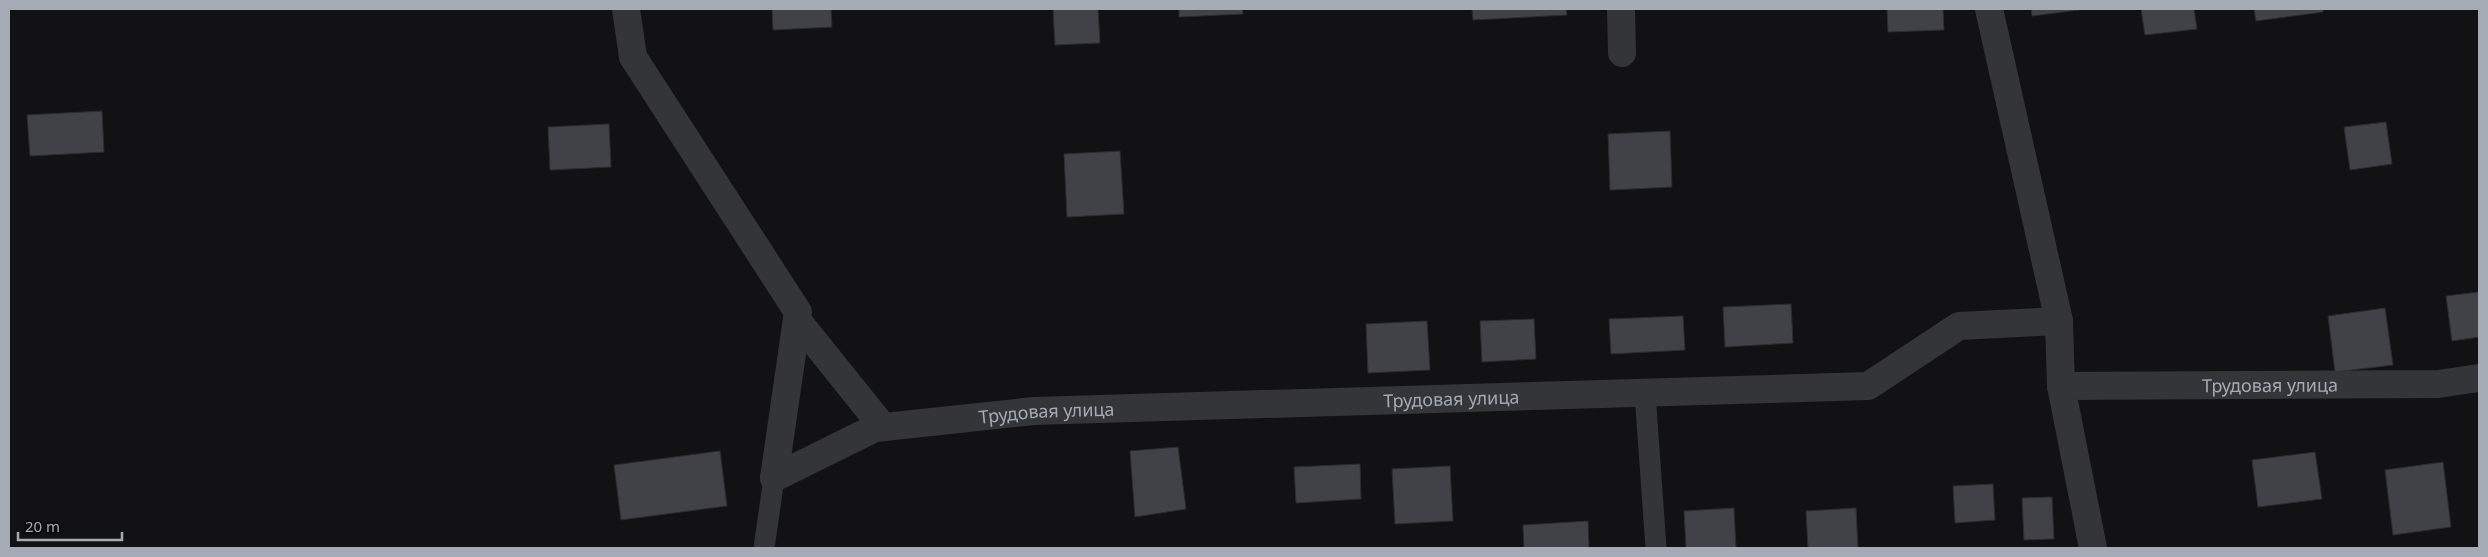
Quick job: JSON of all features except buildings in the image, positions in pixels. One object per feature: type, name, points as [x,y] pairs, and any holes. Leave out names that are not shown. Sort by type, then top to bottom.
[{"type":"street","points":[[626,9],[633,57],[798,312],[774,478]]},
{"type":"street","points":[[1621,9],[1622,53]]},
{"type":"street","points":[[1990,9],[2059,321],[2061,386],[2093,548]]},
{"type":"street","points":[[797,320],[883,427]]},
{"type":"street","name":"Трудовая улица","points":[[774,478],[875,428],[1034,411],[1868,386],[1959,326],[2059,321]]},
{"type":"street","name":"Трудовая улица","points":[[2061,386],[2438,384],[2479,378]]},
{"type":"lane","points":[[1645,393],[1656,548]]},
{"type":"lane","points":[[764,548],[774,478]]}]
